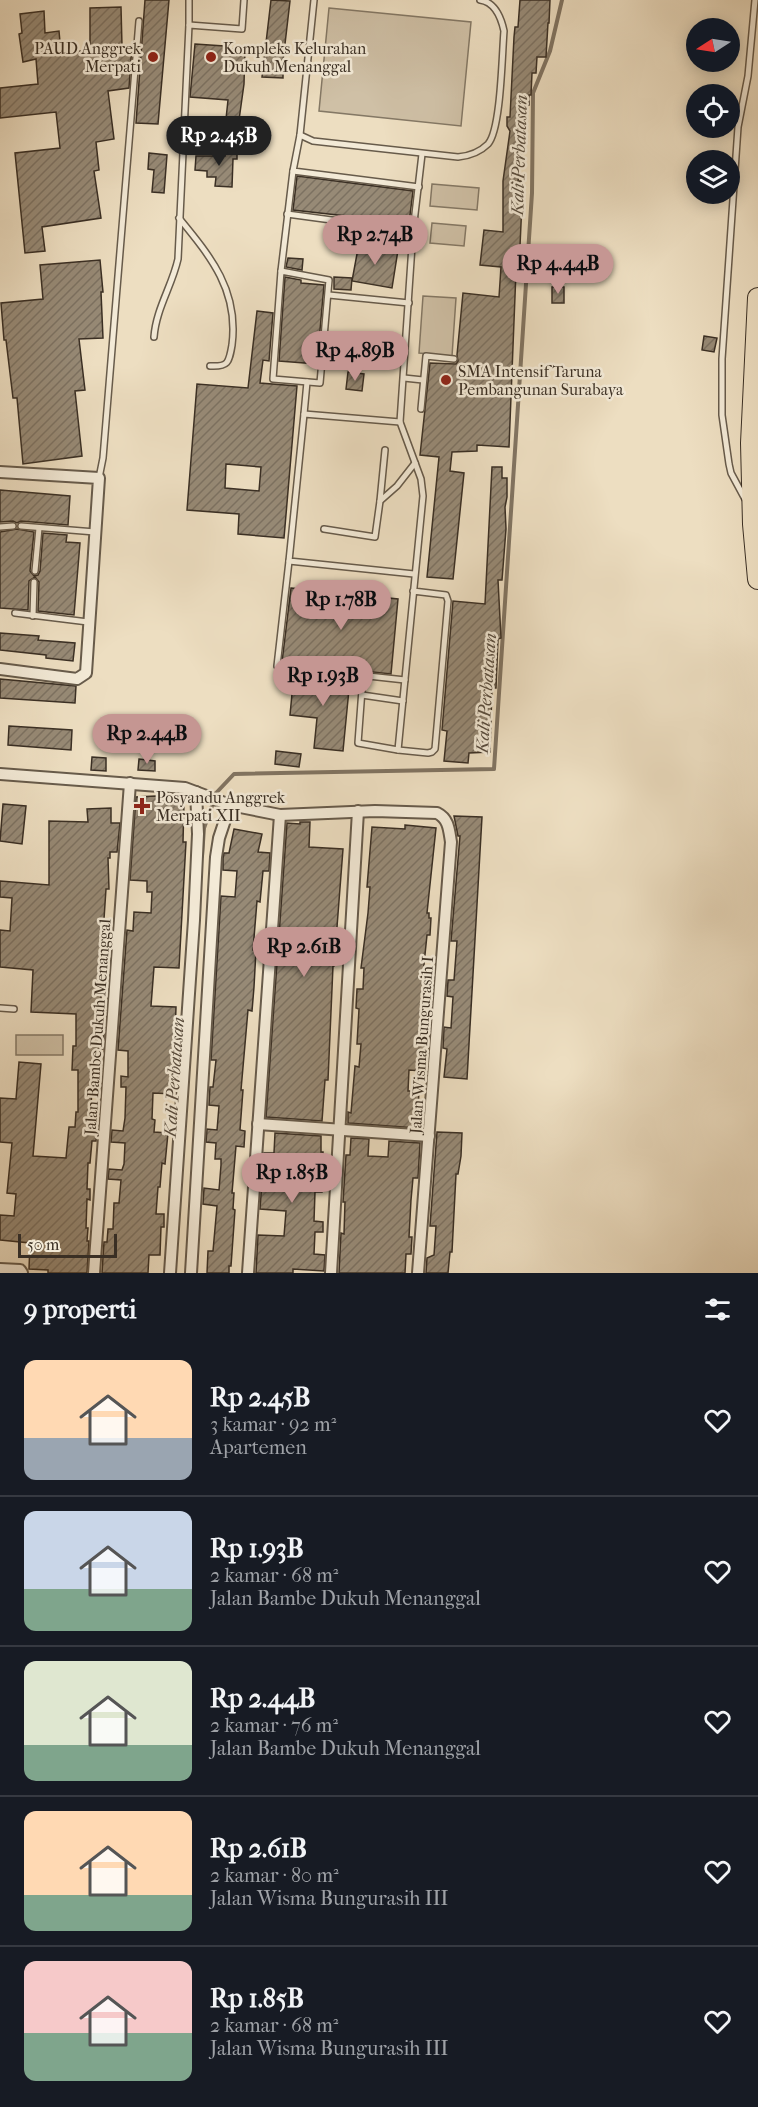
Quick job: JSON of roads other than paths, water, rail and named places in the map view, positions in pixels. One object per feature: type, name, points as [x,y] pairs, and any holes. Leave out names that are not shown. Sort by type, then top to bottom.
[{"type":"highway","points":[[758,298],[752,398],[753,513],[758,579]]},
{"type":"street","points":[[0,472],[99,478],[86,673],[76,679],[0,669]]},
{"type":"street","points":[[0,774],[171,786],[197,792],[226,803],[280,814],[358,811],[330,1273]]},
{"type":"street","name":"Jalan Bambe Dukuh Menanggal","points":[[94,1273],[130,783]]},
{"type":"street","points":[[170,1273],[194,920],[198,834],[197,792]]},
{"type":"street","points":[[191,1273],[216,858],[226,803]]},
{"type":"street","name":"Jalan Wisma Bungurasih I","points":[[358,811],[437,813],[445,819],[449,826],[451,842],[418,1273]]},
{"type":"street","points":[[248,1273],[280,814]]},
{"type":"street","points":[[258,1124],[429,1136]]},
{"type":"street","points":[[0,1269],[21,1272]]},
{"type":"lane","points":[[154,337],[156,319],[174,276],[178,259],[189,0]]},
{"type":"lane","points":[[189,25],[242,29],[243,0]]},
{"type":"lane","points":[[281,272],[328,279],[330,282],[321,381],[318,383],[273,379],[281,272],[287,214],[300,135],[314,0]]},
{"type":"lane","points":[[300,135],[313,141],[458,157],[470,156],[488,143],[493,135],[504,31],[496,10],[487,1],[480,0]]},
{"type":"lane","points":[[753,513],[731,473],[722,415],[722,390],[736,149],[748,76],[754,0]]},
{"type":"lane","points":[[99,478],[103,458],[139,21]]},
{"type":"lane","points":[[398,750],[423,496],[421,479],[400,422],[413,231],[422,154]]},
{"type":"lane","points":[[293,171],[419,187]]},
{"type":"lane","points":[[287,214],[413,231]]},
{"type":"lane","points":[[178,218],[217,267],[229,297],[233,323],[230,358],[222,367],[210,366]]},
{"type":"lane","points":[[329,294],[409,303]]},
{"type":"lane","points":[[421,409],[426,356],[454,358]]},
{"type":"lane","points":[[404,378],[423,380]]},
{"type":"lane","points":[[307,382],[277,666],[405,680]]},
{"type":"lane","points":[[304,414],[400,422]]},
{"type":"lane","points":[[324,529],[375,537],[385,450]]},
{"type":"lane","points":[[380,501],[397,486],[415,463]]},
{"type":"lane","points":[[0,526],[13,526]]},
{"type":"lane","points":[[21,526],[95,532]]},
{"type":"lane","points":[[35,571],[39,528]]},
{"type":"lane","points":[[289,561],[414,574]]},
{"type":"lane","points":[[33,616],[34,582]]},
{"type":"lane","points":[[363,676],[357,743],[398,750],[432,752],[435,749],[448,601],[446,596],[441,594],[412,591]]},
{"type":"lane","points":[[15,613],[88,622]]},
{"type":"lane","points":[[362,695],[403,701]]},
{"type":"lane","points":[[0,1008],[14,1009]]},
{"type":"waterway","name":"Kali Perbatasan","points":[[202,856],[204,828],[217,792],[234,774],[494,769],[532,193],[533,93],[550,51],[562,0]]},
{"type":"place","name":"PAUD Anggrek Merpati","points":[[153,57]]},
{"type":"place","name":"Kompleks Kelurahan Dukuh Menanggal","points":[[211,57]]},
{"type":"place","name":"SMA Intensif Taruna Pembangunan Surabaya","points":[[446,380]]},
{"type":"place","name":"Posyandu Anggrek Merpati XII","points":[[142,806]]}]
